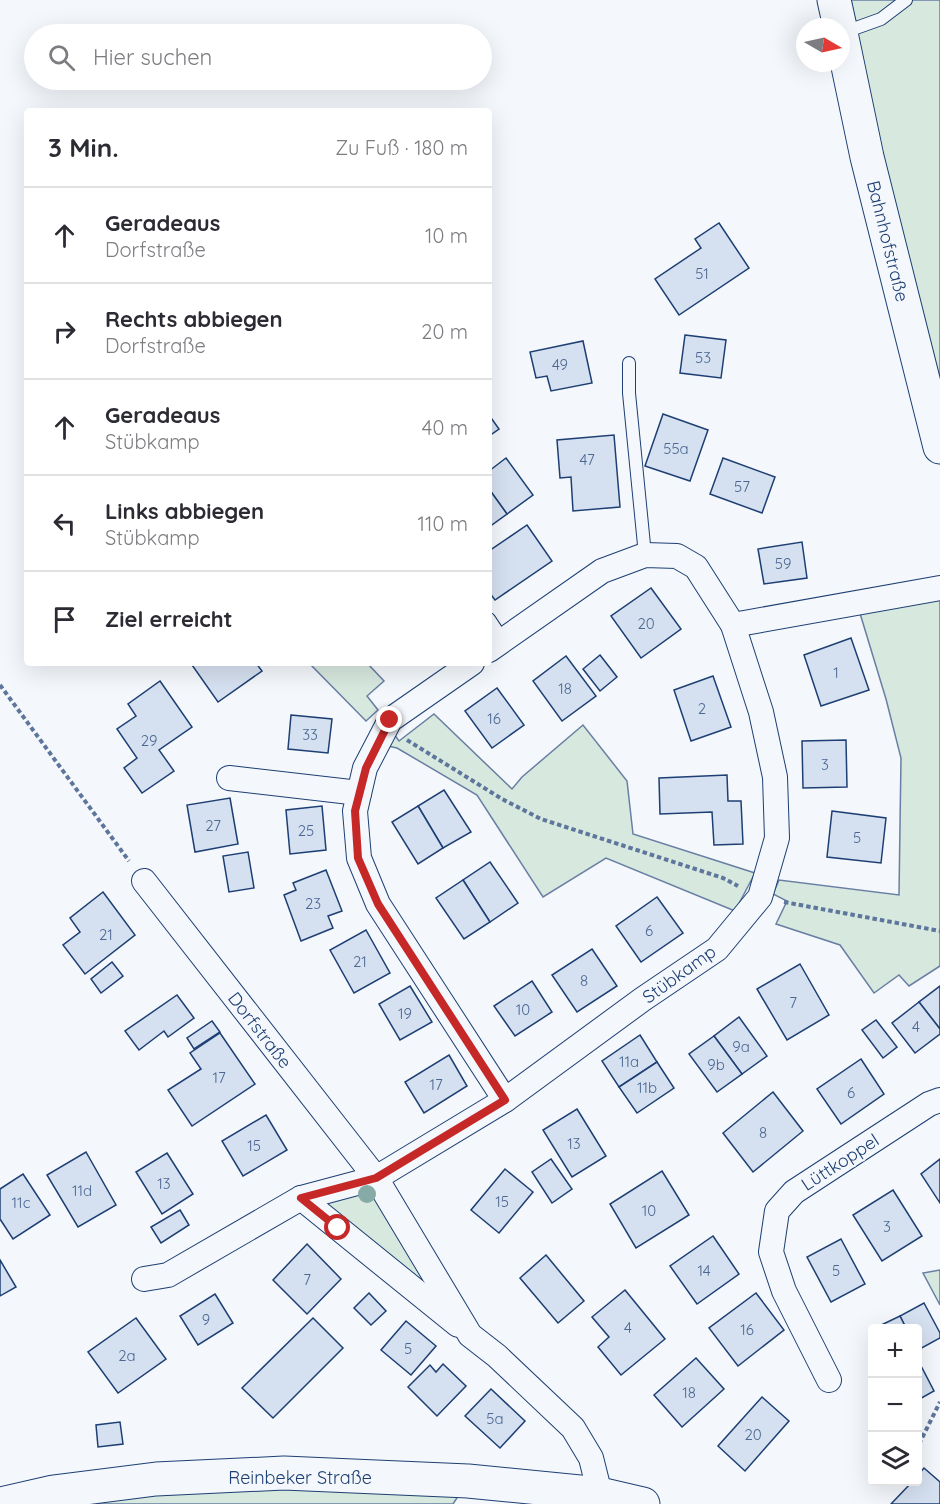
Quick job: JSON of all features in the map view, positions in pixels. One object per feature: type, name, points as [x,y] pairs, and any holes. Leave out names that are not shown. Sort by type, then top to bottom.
[{"type":"main road","points":[[834,0],[838,18]]},
{"type":"main road","name":"Bahnhofstraße","points":[[849,72],[867,157],[940,447]]},
{"type":"main road","name":"Reinbeker Straße","points":[[1,1504],[53,1492],[156,1479],[284,1473],[468,1481],[600,1494],[643,1504]]},
{"type":"street","name":"Stübkamp","points":[[376,1178],[505,1100],[717,949],[760,897],[777,838],[775,777],[761,712],[733,624],[696,567],[677,556],[645,555],[602,571],[496,645]]},
{"type":"street","points":[[733,624],[940,588]]},
{"type":"street","points":[[468,666],[390,720],[366,768],[359,793],[355,811],[358,858],[378,904],[505,1100]]},
{"type":"street","points":[[229,778],[359,793]]},
{"type":"street","name":"Dorfstraße","points":[[144,881],[376,1178],[470,1335]]},
{"type":"street","name":"Lüttkoppel","points":[[829,1380],[784,1291],[771,1252],[777,1211],[794,1191],[929,1104],[940,1100]]},
{"type":"street","points":[[144,1279],[168,1275],[301,1198],[376,1178]]},
{"type":"street","name":"Dorfstraße","points":[[301,1198],[497,1356],[573,1428],[591,1458],[600,1494]]},
{"type":"lane","points":[[850,30],[881,19],[906,0]]},
{"type":"lane","points":[[629,363],[629,393],[645,555]]},
{"type":"lane","points":[[492,630],[496,645]]},
{"type":"path","points":[[0,686],[144,881]]},
{"type":"path","points":[[390,720],[410,743],[502,800],[541,819],[723,878],[760,897],[940,931]]},
{"type":"path","points":[[922,1438],[940,1402]]},
{"type":"shaded area","points":[[851,0],[940,0],[940,383],[880,145]]},
{"type":"shaded area","points":[[940,597],[940,966],[909,986],[899,975],[874,993],[840,945],[776,924],[787,901],[773,894],[779,880],[899,895],[901,758],[859,610]]},
{"type":"shaded area","points":[[312,666],[370,666],[384,681],[367,696],[378,710],[366,721]]},
{"type":"shaded area","points":[[434,714],[512,789],[522,777],[583,725],[627,781],[633,834],[755,873],[735,911],[606,858],[543,897],[477,795],[397,748],[383,745],[391,730],[399,741]]},
{"type":"shaded area","points":[[373,1182],[457,1320],[313,1199]]},
{"type":"shaded area","points":[[940,1270],[940,1305],[923,1273]]},
{"type":"shaded area","points":[[468,1481],[453,1504],[1,1504],[53,1492]]},
{"type":"building","points":[[719,223],[749,268],[679,315],[655,279],[701,248],[695,239]]},
{"type":"building","points":[[685,335],[726,340],[721,378],[680,373]]},
{"type":"building","points":[[583,341],[592,383],[551,391],[547,376],[536,378],[530,352]]},
{"type":"building","points":[[663,414],[708,430],[690,481],[645,466]]},
{"type":"building","points":[[492,419],[499,429],[492,434]]},
{"type":"building","points":[[614,435],[620,507],[573,511],[571,477],[560,478],[557,440]]},
{"type":"building","points":[[506,458],[533,495],[507,514],[492,493],[492,469]]},
{"type":"building","points":[[723,458],[775,477],[762,513],[710,494]]},
{"type":"building","points":[[492,493],[507,514],[492,525]]},
{"type":"building","points":[[527,525],[552,561],[495,600],[492,596],[492,549]]},
{"type":"building","points":[[802,542],[807,578],[764,584],[758,549]]},
{"type":"building","points":[[651,588],[681,629],[641,658],[611,616]]},
{"type":"building","points":[[851,638],[869,690],[821,706],[804,655]]},
{"type":"building","points":[[600,655],[617,677],[600,691],[583,669]]},
{"type":"building","points":[[566,656],[596,696],[562,721],[533,681]]},
{"type":"building","points":[[193,666],[258,666],[262,671],[218,702]]},
{"type":"building","points":[[713,676],[731,727],[691,741],[674,690]]},
{"type":"building","points":[[160,681],[192,727],[159,750],[174,771],[142,793],[124,768],[137,758],[117,729],[136,716],[128,704]]},
{"type":"building","points":[[497,688],[524,725],[492,748],[465,711]]},
{"type":"building","points":[[291,715],[332,719],[328,753],[288,749]]},
{"type":"building","points":[[846,740],[847,787],[803,788],[802,741]]},
{"type":"building","points":[[727,775],[728,801],[741,801],[743,844],[714,845],[712,812],[660,814],[659,778]]},
{"type":"building","points":[[444,790],[471,832],[443,848],[418,806]]},
{"type":"building","points":[[230,798],[238,844],[195,852],[187,805]]},
{"type":"building","points":[[322,806],[326,850],[290,854],[286,810]]},
{"type":"building","points":[[418,806],[443,848],[418,864],[392,822]]},
{"type":"building","points":[[832,811],[886,818],[881,863],[827,857]]},
{"type":"building","points":[[248,852],[254,888],[229,892],[223,856]]},
{"type":"building","points":[[490,862],[518,903],[490,922],[463,880]]},
{"type":"building","points":[[326,870],[342,911],[328,916],[333,928],[301,941],[284,895],[296,890],[293,883]]},
{"type":"building","points":[[463,880],[490,922],[464,939],[436,898]]},
{"type":"building","points":[[103,892],[135,935],[85,974],[63,945],[80,932],[70,918]]},
{"type":"building","points":[[657,897],[683,933],[641,962],[616,926]]},
{"type":"building","points":[[366,930],[390,973],[354,993],[330,950]]},
{"type":"building","points":[[592,949],[617,986],[577,1012],[552,975]]},
{"type":"building","points":[[112,962],[123,976],[101,993],[91,979]]},
{"type":"building","points":[[800,964],[829,1015],[787,1040],[757,989]]},
{"type":"building","points":[[532,981],[552,1012],[515,1036],[494,1006]]},
{"type":"building","points":[[410,986],[432,1022],[400,1040],[379,1004]]},
{"type":"building","points":[[940,986],[940,1029],[919,1002]]},
{"type":"building","points":[[177,995],[194,1018],[168,1037],[164,1031],[139,1050],[125,1031]]},
{"type":"building","points":[[919,1002],[940,1029],[940,1034],[915,1053],[892,1023]]},
{"type":"building","points":[[739,1017],[767,1056],[742,1074],[714,1036]]},
{"type":"building","points":[[876,1020],[897,1047],[883,1058],[862,1030]]},
{"type":"building","points":[[212,1021],[220,1032],[194,1049],[187,1038]]},
{"type":"building","points":[[220,1033],[255,1084],[192,1126],[168,1090],[201,1069],[190,1053]]},
{"type":"building","points":[[640,1035],[657,1062],[619,1087],[602,1061]]},
{"type":"building","points":[[714,1036],[742,1074],[717,1092],[689,1054]]},
{"type":"building","points":[[449,1055],[467,1086],[424,1113],[405,1082]]},
{"type":"building","points":[[861,1059],[884,1094],[841,1124],[817,1089]]},
{"type":"building","points":[[657,1062],[674,1088],[637,1113],[619,1087]]},
{"type":"building","points":[[773,1092],[803,1131],[753,1172],[723,1133]]},
{"type":"building","points":[[577,1109],[606,1156],[572,1177],[543,1130]]},
{"type":"building","points":[[266,1115],[287,1150],[243,1176],[222,1141]]},
{"type":"building","points":[[86,1152],[116,1205],[78,1227],[47,1175]]},
{"type":"building","points":[[167,1153],[193,1194],[162,1214],[136,1172]]},
{"type":"building","points":[[551,1159],[572,1189],[552,1203],[532,1172]]},
{"type":"building","points":[[940,1159],[940,1203],[921,1174]]},
{"type":"building","points":[[505,1169],[533,1192],[499,1233],[471,1210]]},
{"type":"building","points":[[662,1171],[689,1215],[636,1248],[610,1204]]},
{"type":"building","points":[[23,1174],[50,1215],[13,1239],[0,1219],[0,1189]]},
{"type":"building","points":[[893,1190],[922,1236],[882,1261],[853,1215]]},
{"type":"building","points":[[180,1210],[189,1225],[161,1243],[151,1227]]},
{"type":"building","points":[[713,1236],[739,1274],[697,1304],[670,1266]]},
{"type":"building","points":[[841,1239],[865,1284],[831,1302],[807,1257]]},
{"type":"building","points":[[307,1244],[341,1279],[307,1314],[273,1280]]},
{"type":"building","points":[[546,1255],[584,1301],[558,1323],[520,1278]]},
{"type":"building","points":[[0,1260],[16,1287],[0,1296]]},
{"type":"building","points":[[625,1290],[665,1339],[621,1375],[598,1347],[609,1337],[592,1317]]},
{"type":"building","points":[[369,1293],[386,1311],[371,1325],[354,1308]]},
{"type":"building","points":[[756,1293],[784,1330],[738,1366],[709,1328]]},
{"type":"building","points":[[215,1294],[233,1323],[198,1345],[180,1316]]},
{"type":"building","points":[[924,1303],[940,1333],[940,1338],[922,1348],[922,1324],[904,1324],[900,1316]]},
{"type":"building","points":[[900,1316],[904,1324],[883,1324]]},
{"type":"building","points":[[136,1318],[166,1359],[118,1393],[88,1352]]},
{"type":"building","points":[[313,1318],[343,1348],[273,1418],[242,1388]]},
{"type":"building","points":[[406,1321],[436,1346],[411,1375],[381,1350]]},
{"type":"building","points":[[696,1358],[724,1389],[682,1427],[654,1395]]},
{"type":"building","points":[[443,1364],[466,1386],[437,1416],[408,1387],[430,1365],[436,1372]]},
{"type":"building","points":[[922,1368],[934,1391],[922,1398]]},
{"type":"building","points":[[491,1389],[525,1421],[500,1448],[465,1416]]},
{"type":"building","points":[[762,1397],[789,1421],[745,1471],[718,1446]]},
{"type":"building","points":[[120,1422],[123,1444],[98,1447],[96,1425]]},
{"type":"building","points":[[924,1468],[940,1482],[940,1504],[891,1504],[908,1486],[922,1486]]},
{"type":"route","points":[[338,1228],[301,1198],[376,1178],[505,1100],[378,904],[358,858],[355,811],[366,768],[390,720]]}]
